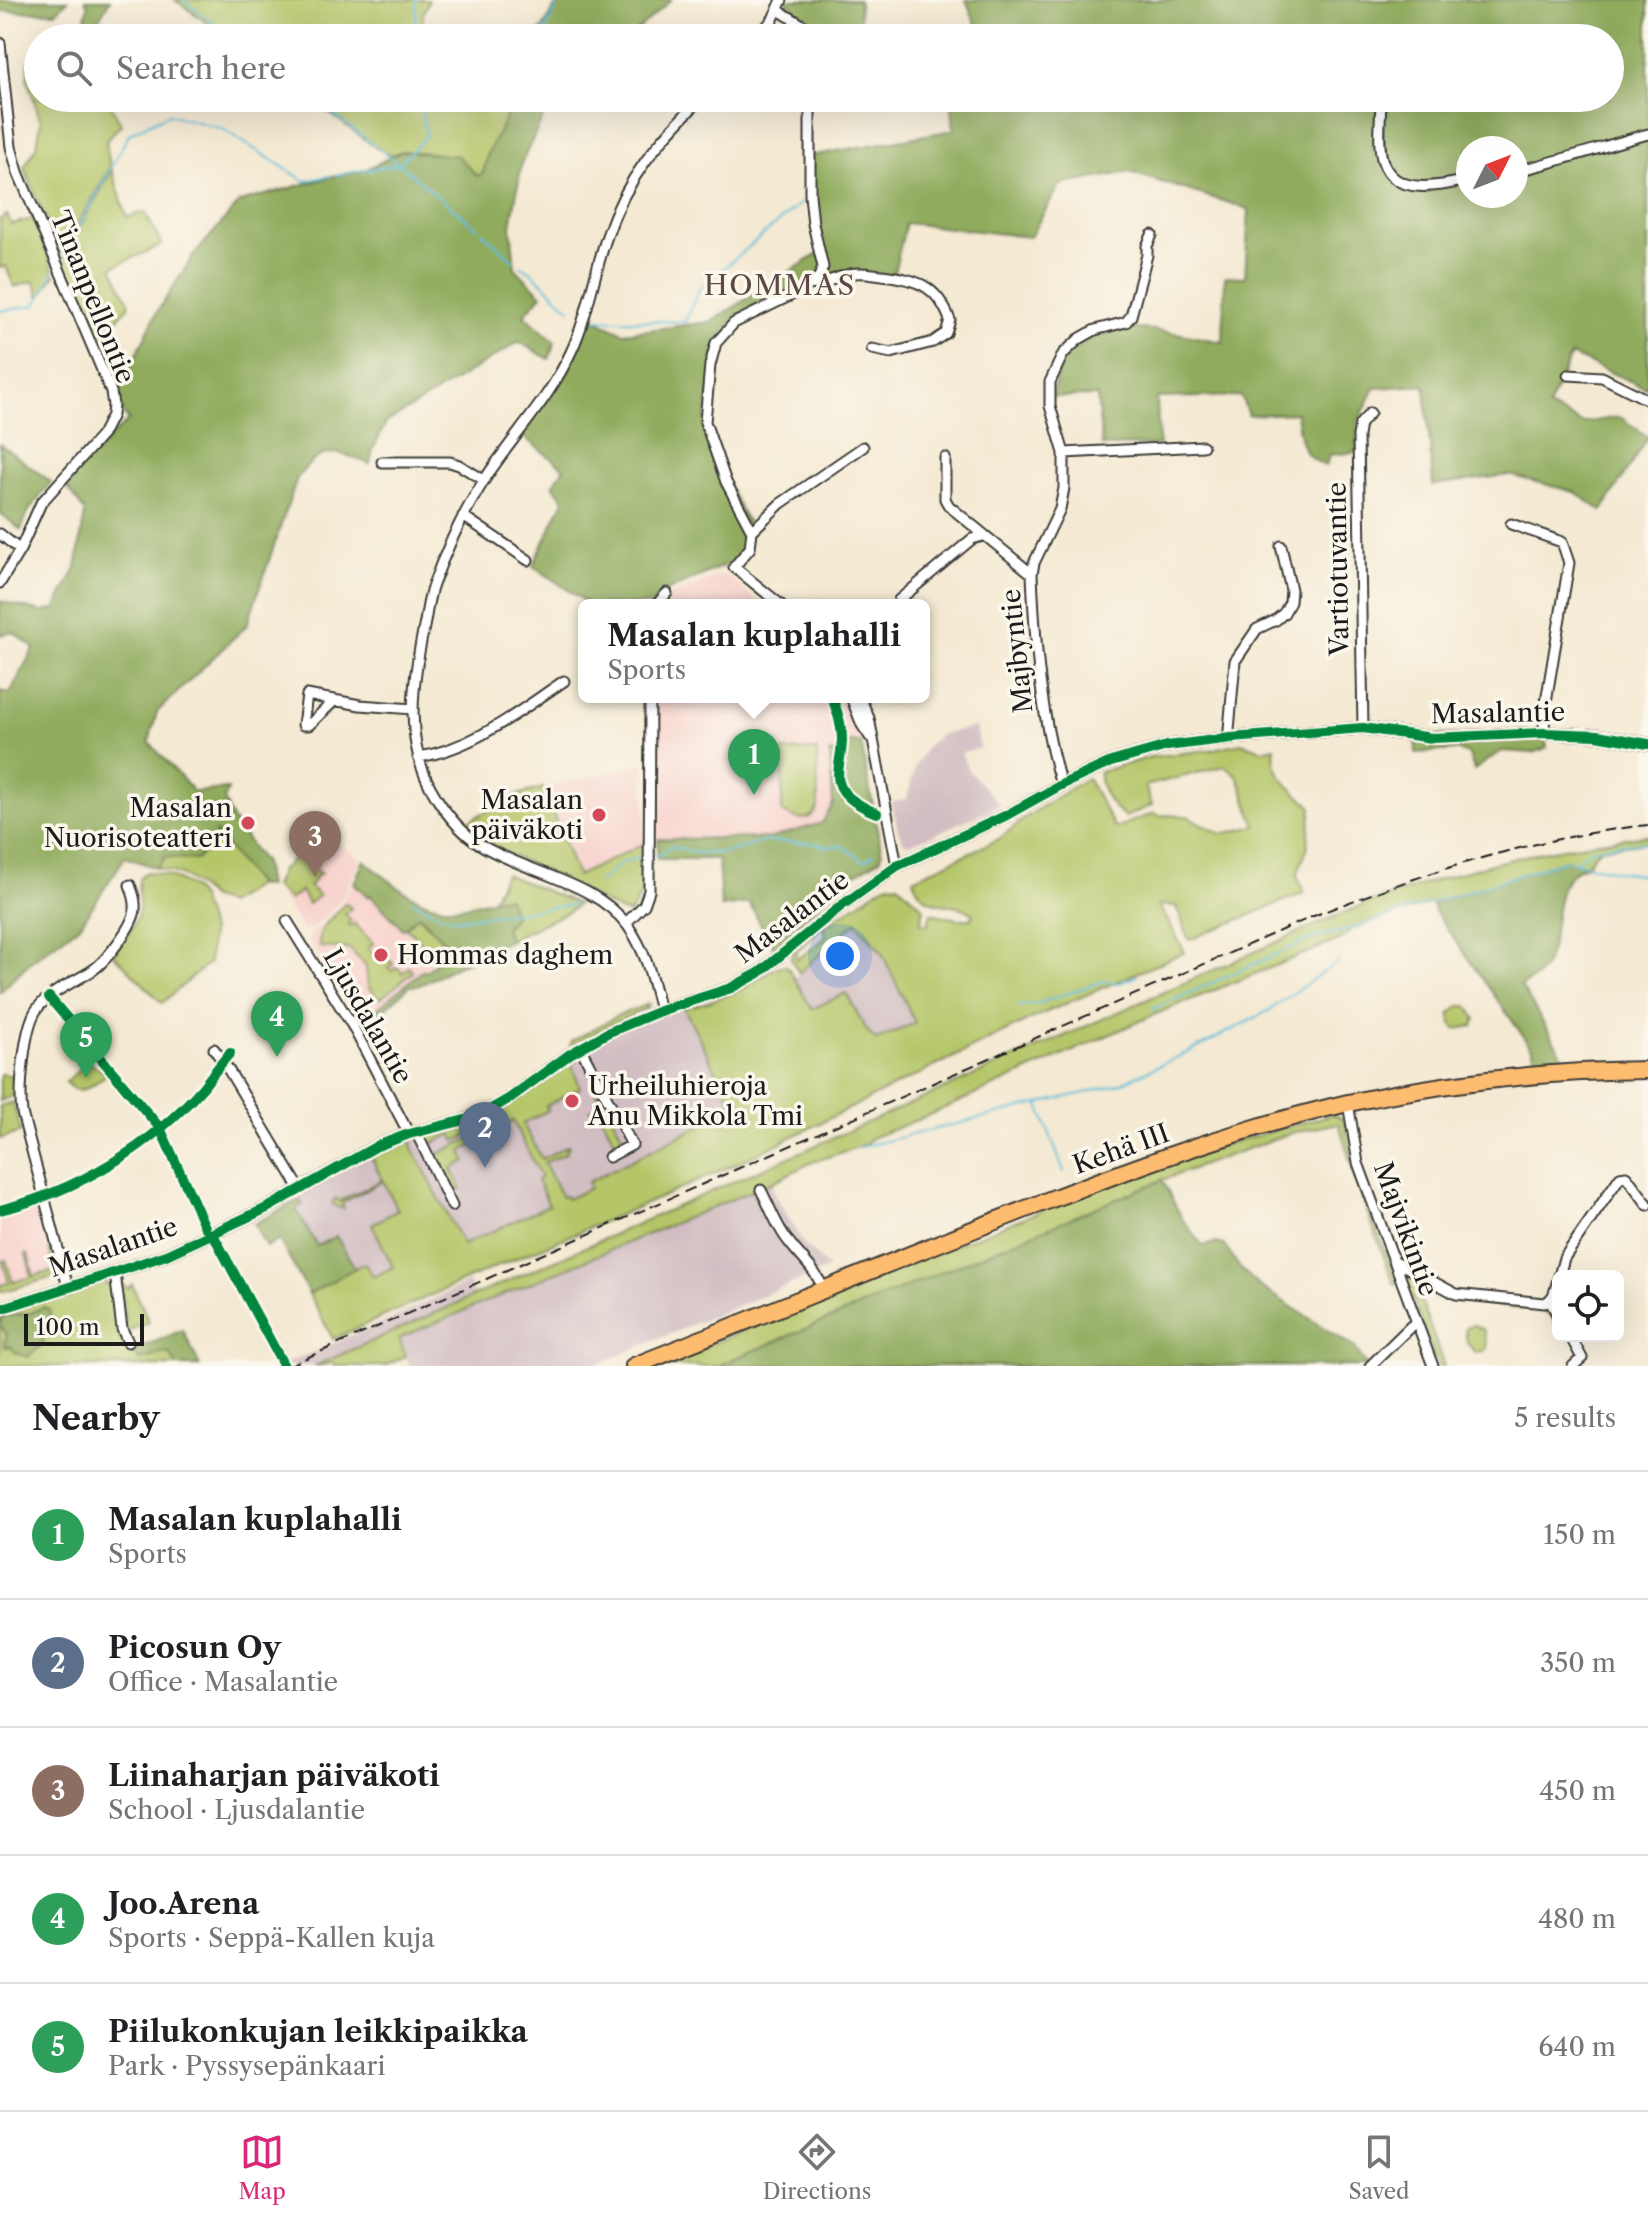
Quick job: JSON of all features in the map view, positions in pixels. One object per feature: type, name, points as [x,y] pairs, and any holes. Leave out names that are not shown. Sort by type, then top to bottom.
[{"type":"highway","name":"Kehä III","points":[[634,1366],[1133,1168],[1257,1128],[1348,1103],[1428,1089],[1512,1078],[1648,1070]]},
{"type":"street","points":[[767,24],[780,5],[802,24]]},
{"type":"street","name":"Tinanpellontie","points":[[0,43],[11,147],[18,172],[105,378],[113,405],[112,415],[102,435],[41,503],[20,550],[0,583]]},
{"type":"street","points":[[660,1011],[646,958],[626,923],[594,898],[567,883],[514,862],[480,844],[443,809],[422,773],[415,743],[413,709],[419,646],[432,587],[463,516],[572,351],[608,232],[633,179],[668,131],[688,112]]},
{"type":"street","points":[[774,599],[734,567],[750,548],[752,531],[726,482],[705,422],[710,365],[716,343],[734,323],[808,285],[819,277],[823,267],[810,195],[810,112]]},
{"type":"street","points":[[1381,112],[1382,161],[1391,176],[1417,186],[1456,183]]},
{"type":"street","points":[[1528,168],[1648,134]]},
{"type":"street","name":"Majbyntie","points":[[1061,785],[1037,666],[1032,574],[1034,563],[1060,509],[1064,488],[1064,453],[1055,427],[1050,382],[1063,354],[1079,339],[1095,330],[1126,322],[1135,308],[1152,235]]},
{"type":"street","points":[[808,285],[822,285],[858,273],[905,278],[920,283],[940,299],[950,320],[950,327],[940,338],[891,353],[872,349]]},
{"type":"street","points":[[1568,375],[1602,377],[1648,400]]},
{"type":"street","name":"Vartiotuvantie","points":[[1363,728],[1358,436],[1360,424],[1370,413]]},
{"type":"street","points":[[1064,453],[1203,446]]},
{"type":"street","points":[[752,531],[780,504],[863,447]]},
{"type":"street","points":[[945,458],[945,499],[949,506],[1032,574]]},
{"type":"street","points":[[382,462],[450,462],[484,480]]},
{"type":"street","points":[[463,516],[528,560]]},
{"type":"street","points":[[1511,524],[1562,542],[1569,563],[1545,708],[1544,733]]},
{"type":"street","points":[[0,534],[20,550]]},
{"type":"street","points":[[900,599],[972,539],[983,536]]},
{"type":"street","points":[[1231,738],[1229,730],[1235,661],[1257,629],[1276,620],[1290,602],[1291,590],[1281,546]]},
{"type":"street","points":[[662,599],[667,593]]},
{"type":"street","points":[[418,757],[443,752],[488,732],[564,681]]},
{"type":"street","points":[[335,700],[413,709]]},
{"type":"street","points":[[626,923],[644,905],[649,891],[650,703]]},
{"type":"street","points":[[853,703],[872,740]]},
{"type":"street","points":[[863,703],[869,718],[897,866]]},
{"type":"street","name":"Masalantie","points":[[0,1309],[166,1255],[269,1207],[363,1153],[412,1133],[486,1112],[580,1047],[607,1033],[660,1011],[731,988],[759,973],[841,906],[897,866],[1005,816],[1090,770],[1129,755],[1167,746],[1231,738],[1363,728],[1432,738],[1544,733],[1597,735],[1648,744]]},
{"type":"street","points":[[68,1287],[22,1113],[20,1088],[31,1019],[49,997],[100,964],[125,931],[135,913],[130,885]]},
{"type":"street","name":"Ljusdalantie","points":[[287,921],[352,1025],[452,1206]]},
{"type":"street","points":[[580,1047],[632,1145],[609,1157]]},
{"type":"street","points":[[214,1049],[300,1189]]},
{"type":"street","name":"Majvikintie","points":[[1348,1103],[1358,1163],[1414,1325],[1433,1366]]},
{"type":"street","points":[[1560,1270],[1564,1258],[1620,1177],[1630,1179],[1648,1205]]},
{"type":"street","points":[[761,1190],[786,1240],[819,1278],[824,1290]]},
{"type":"street","points":[[1393,1260],[1456,1294],[1544,1303],[1552,1298]]},
{"type":"street","points":[[115,1273],[122,1329],[128,1342]]},
{"type":"street","points":[[1550,1301],[1552,1305]]},
{"type":"street","points":[[1370,1366],[1414,1325]]},
{"type":"street","points":[[1573,1342],[1585,1362],[1573,1366]]},
{"type":"shaded area","points":[[724,574],[755,599],[665,599]]},
{"type":"shaded area","points":[[657,703],[846,703],[861,743],[849,742],[830,753],[833,804],[822,823],[771,838],[658,839]]},
{"type":"shaded area","points":[[976,727],[980,748],[961,753],[968,770],[999,804],[937,833],[908,844],[904,842],[898,831],[892,802],[907,799],[915,766],[927,746],[942,734]]},
{"type":"shaded area","name":"Masalan päiväkoti","points":[[644,764],[645,843],[577,877],[543,788]]},
{"type":"shaded area","points":[[309,826],[361,858],[345,893],[332,910],[316,925],[303,931],[274,887],[281,870],[301,852],[292,842]]},
{"type":"shaded area","name":"Hommas daghem","points":[[354,883],[403,929],[418,915],[451,948],[361,1025],[309,936],[332,917]]},
{"type":"shaded area","points":[[855,922],[881,951],[915,1023],[876,1040],[866,1029],[812,1009],[794,977]]},
{"type":"shaded area","points":[[684,1008],[735,1108],[644,1153],[468,1270],[410,1140],[474,1123],[492,1115],[602,1039],[641,1021]]},
{"type":"shaded area","points":[[376,1152],[372,1159],[398,1210],[372,1224],[394,1267],[373,1277],[364,1263],[355,1268],[336,1236],[317,1246],[296,1208],[296,1197]]},
{"type":"shaded area","points":[[773,1182],[774,1194],[805,1245],[829,1268],[593,1366],[410,1366],[398,1338]]},
{"type":"shaded area","points":[[39,1205],[56,1272],[0,1287],[0,1216]]},
{"type":"shaded area","points":[[469,1282],[474,1295],[315,1366],[279,1366],[389,1320]]},
{"type":"green space","points":[[0,0],[68,0],[56,12],[0,11]]},
{"type":"green space","points":[[85,0],[110,0],[95,24],[89,24],[85,19],[88,6]]},
{"type":"green space","points":[[175,0],[429,0],[423,14],[423,24],[209,24]]},
{"type":"green space","points":[[559,0],[671,0],[644,24],[546,24]]},
{"type":"green space","points":[[788,0],[859,0],[860,24],[810,24],[787,3]]},
{"type":"green space","points":[[966,0],[1648,0],[1648,389],[1571,355],[1548,407],[1582,423],[1620,417],[1648,437],[1602,511],[1575,492],[1509,475],[1433,485],[1425,385],[1375,388],[1358,422],[1356,452],[1329,455],[1326,466],[1310,457],[1302,445],[1296,413],[1248,415],[1241,396],[1157,398],[1159,445],[1102,446],[1097,396],[1053,397],[1058,372],[1071,351],[1087,339],[1124,329],[1164,331],[1223,342],[1225,276],[1245,277],[1249,209],[1129,172],[1060,185],[1030,237],[906,223],[893,277],[853,273],[808,285],[734,323],[716,343],[705,422],[726,482],[752,531],[741,558],[662,593],[656,599],[581,599],[533,566],[564,500],[553,485],[564,468],[522,436],[566,372],[589,317],[624,333],[710,322],[821,252],[813,224],[809,156],[954,130],[952,112],[1624,112],[1624,24],[976,24]]},
{"type":"green space","points":[[38,112],[115,112],[121,124],[106,141],[110,168],[60,255],[24,167],[37,146],[41,122]]},
{"type":"green space","points":[[328,112],[509,112],[488,153],[483,174],[477,176],[433,153],[402,151],[391,155]]},
{"type":"green space","points":[[509,112],[545,112],[522,162],[511,226],[515,268],[542,295],[524,315],[555,342],[549,359],[519,342],[386,423],[373,449],[370,464],[330,453],[306,467],[297,478],[247,625],[157,712],[149,742],[194,792],[228,789],[224,799],[232,819],[264,863],[268,887],[257,885],[216,832],[212,844],[196,860],[165,857],[157,868],[125,857],[81,924],[29,963],[0,992],[0,691],[10,693],[34,648],[13,632],[0,635],[0,601],[42,612],[55,609],[76,568],[85,512],[62,481],[129,420],[117,407],[115,399],[157,312],[193,256],[240,202],[365,170],[402,151],[458,156],[477,176],[483,173],[488,153]]},
{"type":"green space","points":[[112,170],[127,217],[145,212],[162,245],[112,267],[130,304],[98,343],[62,259]]},
{"type":"green space","points":[[7,215],[11,224],[33,219],[55,275],[40,297],[34,281],[14,287],[6,266],[0,268],[0,219]]},
{"type":"green space","points":[[0,444],[51,482],[28,512],[21,530],[0,513]]},
{"type":"green space","points":[[1544,733],[1547,748],[1533,753],[1502,751],[1474,770],[1469,754],[1456,750],[1416,753],[1415,736]]},
{"type":"green space","points":[[849,742],[861,743],[882,854],[880,859],[844,881],[773,947],[749,903],[721,907],[718,859],[657,859],[658,839],[771,838],[822,823],[833,804],[830,753]]},
{"type":"green space","points":[[1241,743],[1263,750],[1275,747],[1276,766],[1284,781],[1312,807],[1307,849],[1297,875],[1304,893],[1189,940],[1176,906],[1159,905],[1185,952],[1033,1018],[755,1155],[333,1339],[309,1294],[364,1263],[374,1277],[393,1267],[372,1224],[398,1210],[383,1181],[342,1203],[344,1208],[332,1203],[335,1198],[340,1201],[382,1180],[372,1158],[376,1152],[410,1140],[412,1142],[463,1245],[549,1205],[537,1180],[541,1177],[513,1121],[480,1134],[477,1130],[456,1141],[452,1134],[430,1145],[424,1138],[492,1115],[570,1059],[580,1088],[546,1106],[548,1110],[523,1124],[542,1159],[568,1145],[566,1153],[544,1163],[562,1197],[567,1199],[590,1188],[588,1182],[735,1108],[684,1008],[731,994],[785,965],[812,1009],[846,993],[866,1029],[876,1040],[915,1023],[881,951],[856,922],[799,973],[791,959],[792,954],[821,928],[797,951],[798,959],[826,937],[823,927],[888,883],[898,884],[924,908],[921,923],[928,925],[931,913],[971,919],[973,914],[966,909],[925,898],[913,879],[999,839],[1029,815],[1087,778],[1115,828],[1154,813],[1187,816],[1221,834],[1256,826],[1237,775],[1225,766],[1145,786],[1152,805],[1125,817],[1115,809],[1101,784],[1100,772],[1151,757]]},
{"type":"green space","points":[[817,750],[818,807],[807,818],[792,817],[782,812],[783,751]]},
{"type":"green space","points":[[543,788],[577,876],[645,843],[643,888],[630,913],[624,913],[480,839],[463,824],[517,795]]},
{"type":"green space","points":[[305,830],[319,849],[307,860],[321,874],[313,878],[315,880],[309,886],[319,896],[308,904],[301,891],[289,900],[274,887],[281,870],[301,853],[292,842]]},
{"type":"green space","points":[[215,831],[257,885],[228,904],[209,896],[183,876],[157,868],[165,857]]},
{"type":"green space","points":[[1648,835],[1648,842],[1600,848],[1586,865],[1566,860],[1350,929],[1345,937],[1158,1013],[871,1138],[867,1144],[810,1163],[773,1182],[399,1338],[405,1356],[385,1366],[335,1366],[335,1363],[315,1366],[1343,913],[1488,865],[1565,848]]},
{"type":"green space","points":[[364,860],[407,893],[432,904],[458,907],[508,897],[514,916],[505,928],[509,940],[420,985],[410,986],[363,1028],[363,1021],[423,970],[426,972],[450,948],[419,915],[403,929],[354,883]]},
{"type":"green space","points":[[1566,860],[1586,865],[1572,873],[1564,884],[1546,963],[1537,976],[1521,986],[1566,1061],[1535,1060],[1533,1050],[1435,912],[1432,903]]},
{"type":"green space","points":[[148,872],[167,875],[192,888],[200,898],[211,931],[209,963],[162,1003],[113,954],[137,917],[140,878]]},
{"type":"green space","points":[[505,874],[578,904],[568,912],[509,940],[493,898]]},
{"type":"green space","points":[[345,903],[351,908],[345,914],[351,920],[348,924],[351,927],[354,923],[373,943],[368,949],[376,956],[381,951],[393,964],[389,968],[392,971],[397,967],[403,973],[409,967],[413,972],[380,999],[368,987],[366,967],[350,949],[320,947],[320,934],[326,923]]},
{"type":"green space","points":[[418,915],[443,940],[430,952],[406,927]]},
{"type":"green space","points":[[649,1004],[646,1009],[572,1047],[570,1045],[619,1015]]},
{"type":"green space","points":[[1460,1006],[1468,1006],[1476,1019],[1473,1026],[1456,1029],[1452,1024],[1450,1014]]},
{"type":"green space","points":[[86,1064],[94,1065],[107,1074],[81,1090],[65,1082]]},
{"type":"green space","points":[[0,1074],[19,1074],[16,1094],[0,1101]]},
{"type":"green space","points":[[597,1093],[600,1093],[624,1139],[616,1143],[599,1113],[594,1115],[590,1109],[602,1105]]},
{"type":"green space","points":[[13,1102],[21,1132],[0,1139],[0,1106]]},
{"type":"green space","points":[[1333,1114],[1345,1123],[1358,1180],[1398,1283],[1394,1284],[1356,1182],[1339,1123],[1291,1133],[1162,1180],[717,1366],[656,1366],[1072,1198],[1216,1147]]},
{"type":"green space","points":[[475,1136],[478,1143],[462,1151],[466,1161],[452,1169],[461,1188],[450,1194],[448,1190],[453,1186],[446,1172],[440,1174],[432,1157]]},
{"type":"green space","points":[[1162,1180],[1183,1220],[1203,1246],[1215,1243],[1224,1245],[1240,1268],[1258,1285],[1355,1348],[1367,1366],[717,1366]]},
{"type":"green space","points":[[299,1200],[303,1204],[296,1209],[317,1246],[336,1236],[355,1268],[309,1294],[279,1240],[266,1247],[254,1224]]},
{"type":"green space","points":[[51,1248],[57,1271],[55,1277],[0,1292],[0,1285],[9,1283],[3,1261],[6,1260],[13,1282],[32,1277],[26,1254],[34,1276],[54,1271]]},
{"type":"green space","points":[[1406,1272],[1455,1296],[1545,1306],[1552,1313],[1552,1318],[1542,1311],[1457,1301],[1418,1284],[1416,1287],[1444,1366],[1438,1366],[1404,1276]]},
{"type":"green space","points":[[102,1281],[114,1292],[120,1336],[127,1351],[132,1351],[140,1360],[170,1354],[177,1366],[0,1366],[0,1325],[7,1335],[5,1347],[39,1348],[49,1325],[43,1307],[0,1323],[0,1313]]},
{"type":"green space","points":[[121,1284],[128,1288],[132,1284],[149,1322],[126,1332]]},
{"type":"green space","points":[[43,1307],[49,1310],[50,1323],[37,1349],[27,1357],[16,1353],[10,1346],[5,1347],[7,1335],[0,1325],[2,1317],[31,1313]]},
{"type":"green space","points":[[1474,1325],[1484,1330],[1487,1348],[1484,1351],[1475,1352],[1467,1343],[1465,1329]]},
{"type":"green space","points":[[183,1330],[200,1366],[177,1366],[170,1354],[163,1353],[140,1360],[132,1351]]},
{"type":"waterway","points":[[183,0],[215,24]]},
{"type":"waterway","points":[[416,0],[416,24]]},
{"type":"waterway","points":[[548,24],[560,0]]},
{"type":"waterway","points":[[330,112],[477,228]]},
{"type":"waterway","points":[[336,175],[399,164],[426,136],[422,112]]},
{"type":"waterway","points":[[62,259],[129,134],[168,114],[223,129],[305,181],[331,176]]},
{"type":"waterway","points":[[589,319],[685,322],[699,289],[801,203]]},
{"type":"waterway","points":[[482,232],[514,261]]},
{"type":"waterway","points":[[521,266],[570,309]]},
{"type":"waterway","points":[[0,311],[36,305],[54,272]]},
{"type":"waterway","points":[[656,855],[661,855],[670,846],[697,853],[724,853],[767,841],[842,846],[864,861],[874,854]]},
{"type":"waterway","points":[[1576,862],[1599,848],[1648,842]]},
{"type":"waterway","points":[[599,883],[621,863],[643,856]]},
{"type":"waterway","points":[[1153,1009],[1315,937],[1566,860],[1648,875]]},
{"type":"waterway","points":[[413,901],[439,915],[459,919],[574,903]]},
{"type":"waterway","points":[[857,1148],[1117,1085],[1268,1011],[1339,961]]},
{"type":"waterway","points":[[1018,1006],[1036,1004],[1104,981],[1119,983],[1137,976]]},
{"type":"waterway","points":[[1039,1105],[1064,1172]]},
{"type":"railway","points":[[288,1366],[1316,915],[1479,859],[1562,838],[1648,825]]},
{"type":"cycle path","points":[[834,703],[842,734],[838,774],[841,788],[855,802],[877,813]]},
{"type":"cycle path","points":[[0,1309],[166,1255],[269,1207],[377,1146],[486,1112],[570,1054],[607,1033],[660,1011],[731,988],[759,973],[841,906],[897,866],[1111,762],[1167,746],[1363,728],[1432,738],[1544,733],[1597,735],[1648,744]]},
{"type":"cycle path","points":[[49,997],[160,1128],[205,1227]]},
{"type":"cycle path","points":[[0,1210],[29,1202],[84,1179],[136,1147],[183,1109],[230,1053]]},
{"type":"cycle path","points":[[215,1238],[284,1366]]},
{"type":"place","name":"Masalan kuplahalli","points":[[754,795]]},
{"type":"place","name":"Masalan päiväkoti","points":[[599,815]]},
{"type":"place","name":"Masalan Nuorisoteatteri","points":[[248,823]]},
{"type":"place","name":"Liinaharjan päiväkoti","points":[[315,877]]},
{"type":"place","name":"Hommas daghem","points":[[381,955]]},
{"type":"place","name":"Joo.Arena","points":[[277,1057]]},
{"type":"place","name":"Piilukonkujan leikkipaikka","points":[[86,1078]]},
{"type":"place","name":"Urheiluhieroja Anu Mikkola Tmi","points":[[572,1101]]},
{"type":"place","name":"Picosun Oy","points":[[485,1168]]},
{"type":"district","name":"HOMMAS","points":[[780,285]]}]
